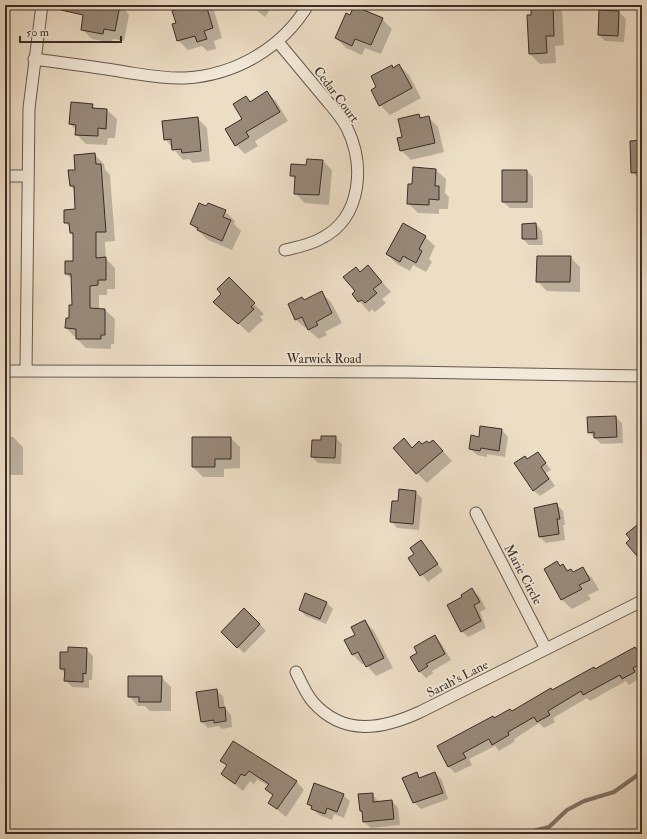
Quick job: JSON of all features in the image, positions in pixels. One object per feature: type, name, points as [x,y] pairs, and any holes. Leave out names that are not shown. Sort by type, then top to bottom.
[{"type":"street","points":[[26,371],[27,176],[29,108],[42,5]]},
{"type":"street","points":[[34,59],[162,77],[184,78],[202,76],[226,70],[249,60],[278,42],[291,29],[308,5]]},
{"type":"street","name":"Cedar Court","points":[[278,42],[347,127],[354,143],[358,167],[356,192],[348,214],[344,219],[324,238],[309,244],[284,250]]},
{"type":"street","points":[[5,176],[27,176]]},
{"type":"street","name":"Warwick Road","points":[[5,371],[408,372],[642,376]]},
{"type":"street","name":"Marie Circle","points":[[476,513],[546,649]]},
{"type":"street","name":"Sarah's Lane","points":[[296,672],[312,701],[321,710],[342,723],[372,727],[399,722],[642,601]]},
{"type":"building","points":[[62,5],[120,5],[115,31],[104,29],[103,34],[81,30],[83,15],[61,10]]},
{"type":"building","points":[[180,5],[206,5],[213,28],[204,31],[207,39],[197,42],[195,36],[177,41],[172,24],[176,23],[172,11],[181,8]]},
{"type":"building","points":[[531,5],[553,5],[554,36],[546,36],[547,53],[529,54],[527,15],[531,15]]},
{"type":"building","points":[[354,6],[383,18],[371,45],[355,39],[352,46],[335,38],[346,13],[350,15]]},
{"type":"building","points":[[599,10],[619,11],[618,36],[598,35]]},
{"type":"building","points":[[399,64],[412,88],[379,106],[371,90],[376,87],[371,76],[392,65],[393,68]]},
{"type":"building","points":[[267,91],[280,112],[246,132],[249,137],[235,146],[225,129],[242,119],[233,104],[246,96],[250,102]]},
{"type":"building","points":[[71,102],[93,104],[92,108],[107,109],[106,129],[98,128],[98,136],[75,135],[76,125],[69,124]]},
{"type":"building","points":[[419,114],[420,118],[429,116],[435,143],[400,151],[397,138],[402,137],[398,119]]},
{"type":"building","points":[[198,117],[201,151],[182,153],[181,149],[172,150],[171,139],[164,140],[162,121]]},
{"type":"building","points":[[642,140],[642,172],[631,173],[630,141]]},
{"type":"building","points":[[95,153],[96,164],[101,164],[106,232],[96,232],[96,258],[106,257],[106,280],[98,280],[98,285],[90,286],[90,308],[105,309],[105,335],[101,335],[101,339],[76,339],[76,329],[65,328],[66,318],[69,318],[69,305],[72,305],[71,274],[65,274],[65,261],[73,261],[73,233],[70,233],[69,223],[64,223],[64,210],[75,209],[74,186],[70,186],[68,170],[75,170],[74,155]]},
{"type":"building","points":[[307,159],[323,160],[319,195],[294,194],[295,176],[290,176],[291,164],[306,165]]},
{"type":"building","points":[[413,167],[436,169],[435,186],[439,186],[439,200],[429,199],[429,205],[407,204],[408,184],[412,184]]},
{"type":"building","points":[[502,170],[527,170],[527,202],[502,202]]},
{"type":"building","points":[[199,203],[206,206],[208,203],[226,210],[223,217],[231,220],[222,241],[197,230],[198,228],[190,224]]},
{"type":"building","points":[[403,223],[426,236],[419,249],[422,251],[416,263],[403,256],[400,262],[386,254]]},
{"type":"building","points":[[536,223],[537,239],[522,239],[522,224]]},
{"type":"building","points":[[537,256],[571,256],[570,282],[536,282]]},
{"type":"building","points":[[368,265],[382,282],[373,289],[377,293],[365,303],[362,300],[358,302],[352,294],[355,291],[343,277],[356,267],[360,272]]},
{"type":"building","points":[[229,277],[255,303],[251,307],[254,309],[238,324],[213,302],[221,294],[217,289]]},
{"type":"building","points":[[322,291],[332,313],[316,322],[318,325],[308,330],[302,317],[295,320],[288,304],[302,297],[304,300]]},
{"type":"building","points":[[616,416],[617,437],[594,438],[594,432],[588,433],[587,417]]},
{"type":"building","points":[[480,426],[502,429],[499,451],[481,448],[480,451],[469,449],[471,435],[479,437]]},
{"type":"building","points":[[321,436],[336,436],[335,458],[311,457],[312,440],[321,440]]},
{"type":"building","points":[[192,437],[231,437],[231,459],[215,459],[215,467],[192,467]]},
{"type":"building","points":[[404,438],[412,448],[419,441],[422,444],[427,441],[429,443],[433,440],[443,451],[416,474],[393,448]]},
{"type":"building","points":[[538,452],[546,463],[541,467],[549,479],[533,491],[514,463],[525,456],[527,459]]},
{"type":"building","points":[[399,489],[416,491],[413,524],[390,522],[392,501],[398,501]]},
{"type":"building","points":[[557,503],[560,519],[557,519],[559,534],[539,537],[534,508]]},
{"type":"building","points":[[642,521],[642,562],[626,543],[630,539],[626,534]]},
{"type":"building","points":[[421,540],[438,564],[420,576],[408,558],[414,554],[410,548]]},
{"type":"building","points":[[557,561],[560,566],[563,564],[567,571],[571,569],[573,572],[583,567],[590,580],[579,585],[582,589],[561,600],[544,569]]},
{"type":"building","points":[[472,588],[480,602],[474,605],[481,621],[461,632],[447,605],[462,597],[461,595]]},
{"type":"building","points":[[305,593],[327,602],[320,619],[299,610]]},
{"type":"building","points":[[244,608],[260,624],[237,648],[221,632]]},
{"type":"building","points":[[365,620],[384,658],[366,667],[358,652],[352,655],[344,640],[355,635],[351,627]]},
{"type":"building","points":[[435,635],[445,654],[426,664],[428,666],[419,672],[410,657],[417,653],[414,647]]},
{"type":"building","points":[[68,647],[87,648],[86,674],[83,673],[83,682],[64,681],[65,669],[60,669],[60,652],[68,652]]},
{"type":"building","points":[[635,647],[642,658],[642,663],[633,668],[635,672],[622,679],[620,675],[583,695],[581,691],[548,711],[550,715],[537,722],[534,717],[508,732],[509,735],[492,745],[489,739],[463,753],[466,758],[448,767],[437,746],[493,716],[494,718],[510,709],[512,711],[551,688],[552,690]]},
{"type":"building","points":[[128,676],[162,676],[161,702],[139,702],[139,697],[128,697]]},
{"type":"building","points":[[217,689],[219,708],[225,707],[226,721],[214,723],[214,720],[201,722],[196,692]]},
{"type":"building","points":[[233,741],[297,781],[277,809],[268,803],[273,795],[265,789],[269,784],[249,771],[245,776],[241,774],[235,784],[221,774],[227,765],[220,761]]},
{"type":"building","points":[[417,772],[419,778],[435,772],[443,793],[413,803],[402,778]]},
{"type":"building","points":[[314,783],[344,794],[337,812],[327,808],[325,814],[311,809],[312,806],[307,804]]},
{"type":"building","points":[[373,793],[373,802],[392,800],[394,819],[363,822],[358,794]]},
{"type":"waterway","points":[[521,834],[549,827],[567,810],[584,801],[614,792],[642,772]]}]
